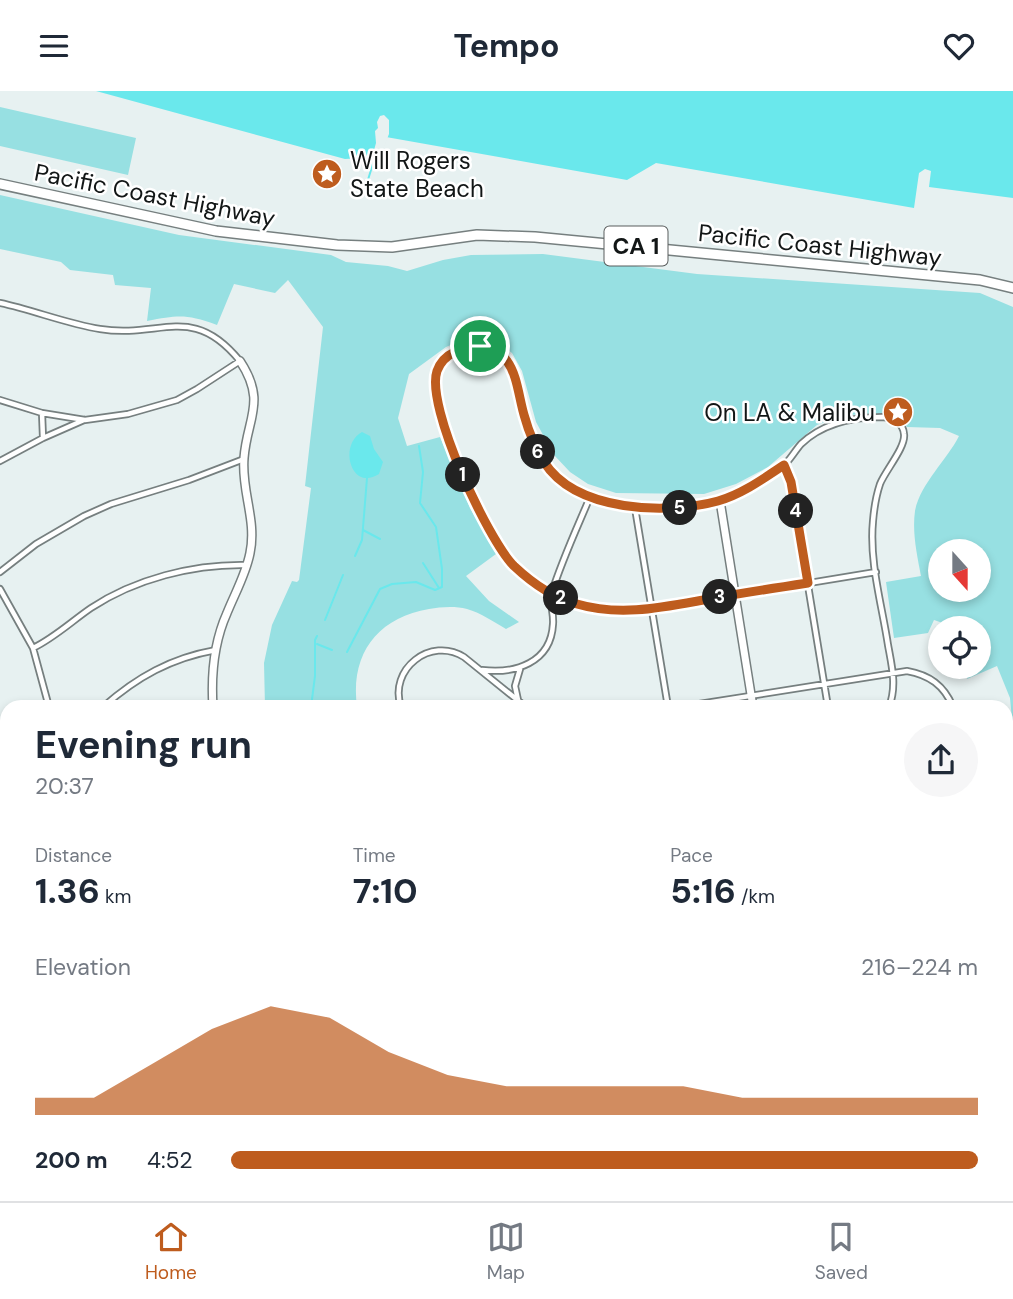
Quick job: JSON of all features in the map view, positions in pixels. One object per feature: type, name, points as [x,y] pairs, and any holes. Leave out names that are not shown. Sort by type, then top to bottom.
[{"type":"highway","name":"Pacific Coast Highway","points":[[0,184],[216,231],[337,246],[392,247],[477,235],[535,237],[979,280],[1013,288]]},
{"type":"street","points":[[0,303],[100,329],[121,331],[171,325],[200,329],[226,344],[249,377],[255,398],[253,422],[244,459],[253,529],[247,565],[225,616],[216,650],[213,700]]},
{"type":"street","points":[[876,572],[651,609],[623,611],[597,609],[551,594],[513,565],[479,511],[447,435],[437,400],[436,374],[441,363],[459,349],[480,346],[499,353],[506,359],[514,377],[525,419],[546,465],[572,488],[590,497],[635,507],[683,508],[720,501],[751,486],[784,465],[802,443],[833,424],[866,417],[889,418],[901,424],[905,435],[904,442],[880,485],[872,535],[893,673],[894,690],[891,700]]},
{"type":"street","points":[[0,461],[85,420],[128,414],[177,400],[240,361]]},
{"type":"street","points":[[0,400],[42,413],[85,420]]},
{"type":"street","points":[[42,413],[43,438]]},
{"type":"street","points":[[0,572],[36,544],[84,516],[111,504],[189,480],[244,459]]},
{"type":"street","points":[[784,465],[791,482],[827,700]]},
{"type":"street","points":[[482,670],[519,670],[537,658],[549,641],[553,628],[551,594],[590,497]]},
{"type":"street","points":[[635,507],[667,700]]},
{"type":"street","points":[[721,507],[752,700]]},
{"type":"street","points":[[33,648],[93,607],[140,583],[187,570],[247,565]]},
{"type":"street","points":[[0,589],[33,648],[46,700]]},
{"type":"street","points":[[400,700],[404,672],[411,663],[438,649],[457,653],[517,700]]},
{"type":"street","points":[[111,700],[152,670],[179,658],[216,650]]},
{"type":"street","points":[[518,700],[515,686],[519,670]]},
{"type":"street","points":[[725,700],[907,671],[922,674],[943,688],[949,700]]},
{"type":"shaded area","points":[[96,91],[1013,91],[1013,198],[929,187],[931,171],[925,169],[919,173],[914,208],[656,163],[627,180],[386,137],[376,157],[345,159]]},
{"type":"shaded area","points":[[0,107],[136,138],[128,175],[0,146]]},
{"type":"shaded area","points":[[0,195],[179,235],[331,255],[346,262],[388,266],[407,271],[471,255],[543,254],[697,274],[980,293],[1013,307],[1013,700],[1010,700],[997,666],[991,669],[991,616],[928,616],[928,633],[894,638],[886,582],[921,576],[915,535],[915,511],[922,491],[959,436],[940,428],[907,427],[899,417],[890,414],[843,415],[817,425],[768,467],[736,484],[704,494],[616,493],[588,484],[570,472],[554,455],[536,422],[522,371],[512,353],[495,340],[477,338],[465,339],[446,347],[409,374],[398,418],[407,446],[440,437],[470,508],[496,554],[466,576],[489,601],[519,622],[506,629],[477,613],[458,607],[434,608],[411,614],[395,621],[371,641],[358,671],[357,700],[265,700],[264,663],[272,625],[292,581],[299,580],[311,488],[305,486],[323,327],[288,280],[275,293],[234,284],[217,325],[182,317],[147,321],[151,288],[115,285],[113,275],[70,270],[61,262],[0,249]]},
{"type":"shaded area","points":[[362,432],[370,436],[374,449],[383,462],[379,474],[369,478],[361,477],[355,472],[349,456],[355,438]]},
{"type":"pier","points":[[384,115],[389,120],[389,134],[379,159],[371,161],[376,143],[377,122],[380,116]]},
{"type":"waterway","points":[[367,183],[371,157]]},
{"type":"waterway","points":[[347,652],[380,589],[392,584],[416,582],[435,590],[442,587],[436,527],[420,503],[423,472],[419,446]]},
{"type":"waterway","points":[[355,556],[362,540],[367,478]]},
{"type":"waterway","points":[[363,530],[380,539]]},
{"type":"waterway","points":[[423,563],[439,588]]},
{"type":"waterway","points":[[325,620],[343,575]]},
{"type":"waterway","points":[[312,700],[317,636]]},
{"type":"waterway","points":[[317,644],[332,650]]},
{"type":"place","name":"Will Rogers State Beach","points":[[327,174]]},
{"type":"place","name":"On LA & Malibu","points":[[898,412]]},
{"type":"route","points":[[480,346],[499,353],[510,366],[525,419],[546,465],[572,488],[590,497],[635,507],[683,508],[720,501],[751,486],[784,465],[791,482],[808,583],[651,609],[623,611],[575,604],[551,594],[513,565],[499,544],[479,511],[447,435],[437,400],[436,374],[441,363],[459,349],[480,346]]}]
